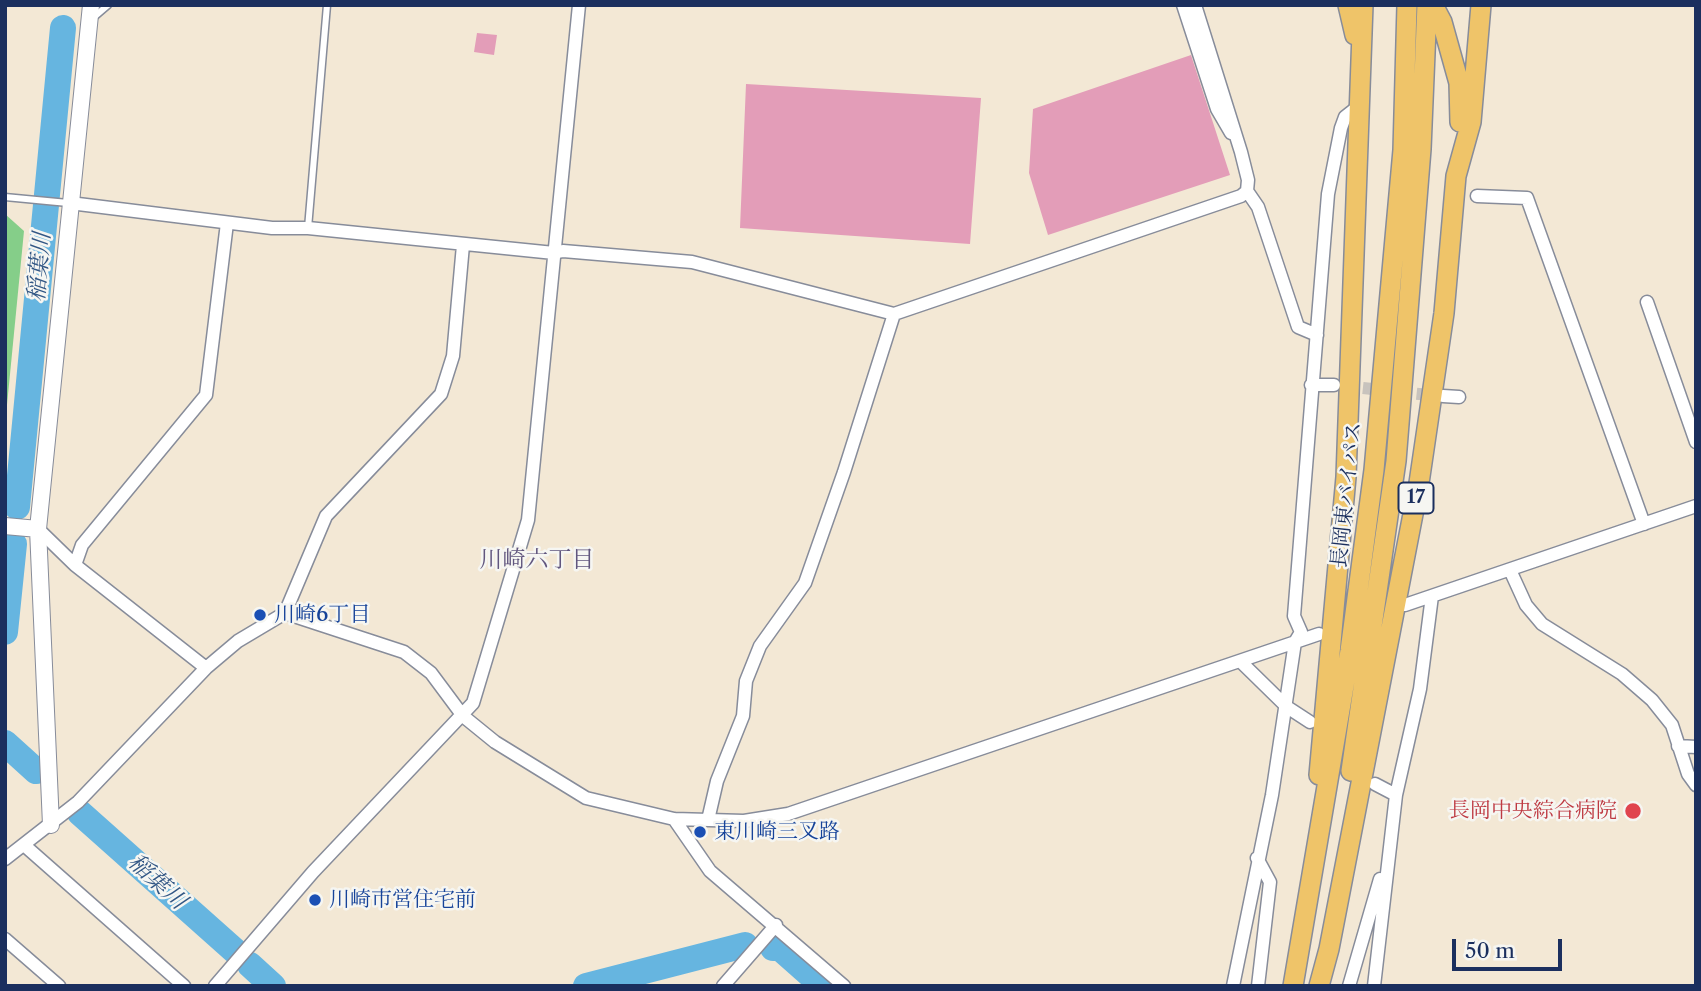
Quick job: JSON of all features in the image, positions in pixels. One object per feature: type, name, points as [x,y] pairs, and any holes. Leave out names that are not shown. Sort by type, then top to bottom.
[{"type":"highway","points":[[1348,5],[1354,27],[1359,106]]},
{"type":"highway","name":"長岡東バイパス","points":[[1293,986],[1306,923],[1350,652],[1374,470],[1400,185],[1407,5]]},
{"type":"highway","name":"長岡東バイパス","points":[[1317,986],[1370,653],[1396,461],[1421,149],[1427,5]]},
{"type":"highway","points":[[1433,5],[1442,22],[1460,83],[1456,176]]},
{"type":"highway","name":"17","points":[[1317,986],[1329,949],[1419,483],[1444,313],[1456,176],[1471,122],[1481,5]]},
{"type":"highway","name":"17","points":[[1306,923],[1344,503],[1359,106],[1366,10]]},
{"type":"street","points":[[215,986],[313,872],[472,704],[528,520],[579,5]]},
{"type":"street","points":[[1183,5],[1217,109],[1241,152]]},
{"type":"street","points":[[1195,5],[1241,152],[1248,180],[1247,191],[1258,206],[1298,327],[1317,335]]},
{"type":"street","points":[[51,825],[38,529],[90,13]]},
{"type":"street","points":[[1233,986],[1287,707],[1295,642],[1301,632],[1294,616],[1328,194],[1345,117],[1359,106]]},
{"type":"street","points":[[70,204],[226,223],[308,228],[554,253],[563,251],[692,262],[894,314],[1241,196],[1247,191]]},
{"type":"street","points":[[1477,196],[1527,198],[1644,524]]},
{"type":"street","points":[[75,565],[82,545],[206,395],[226,223]]},
{"type":"street","points":[[5,859],[78,803],[205,668],[238,642],[285,613],[327,516],[441,394],[453,356],[463,245]]},
{"type":"street","points":[[1647,302],[1696,442]]},
{"type":"street","points":[[708,820],[717,781],[743,716],[746,681],[760,646],[805,583],[855,439],[894,314]]},
{"type":"street","points":[[1311,385],[1334,385]]},
{"type":"street","points":[[1443,396],[1460,397]]},
{"type":"street","points":[[1405,605],[1696,506]]},
{"type":"street","points":[[5,526],[38,529],[75,565],[205,668]]},
{"type":"street","points":[[1510,570],[1526,605],[1542,624],[1622,674],[1652,700],[1672,725],[1678,746],[1696,785]]},
{"type":"street","points":[[1374,986],[1396,795],[1420,689],[1432,596]]},
{"type":"street","points":[[285,613],[404,652],[431,673],[463,716],[495,742],[586,798],[674,819],[744,821],[788,814],[1319,634]]},
{"type":"street","points":[[1240,661],[1287,707],[1310,722]]},
{"type":"street","points":[[1678,746],[1696,747]]},
{"type":"street","points":[[1376,784],[1396,795]]},
{"type":"street","points":[[674,819],[710,871],[776,925],[839,984]]},
{"type":"street","points":[[24,845],[184,986]]},
{"type":"street","points":[[1349,986],[1390,845]]},
{"type":"street","points":[[1257,858],[1270,882],[1258,986]]},
{"type":"street","points":[[723,986],[776,925]]},
{"type":"street","points":[[5,939],[59,986]]},
{"type":"lane","points":[[90,13],[108,5]]},
{"type":"lane","points":[[308,228],[327,5]]},
{"type":"lane","points":[[5,197],[70,204]]},
{"type":"green space","points":[[5,214],[24,231],[6,415],[5,415]]},
{"type":"building","points":[[477,33],[497,35],[494,55],[474,52]]},
{"type":"building","points":[[1191,55],[1230,175],[1048,235],[1029,173],[1033,109]]},
{"type":"building","points":[[746,84],[981,98],[970,244],[740,228]]},
{"type":"waterway","name":"稲葉川","points":[[17,507],[63,28]]},
{"type":"waterway","name":"稲葉川","points":[[5,632],[14,544]]},
{"type":"waterway","name":"稲葉川","points":[[5,743],[36,771]]},
{"type":"waterway","name":"稲葉川","points":[[80,813],[235,951]]},
{"type":"waterway","name":"稲葉川","points":[[586,986],[745,945]]},
{"type":"waterway","name":"稲葉川","points":[[773,948],[780,948],[823,986]]},
{"type":"waterway","name":"稲葉川","points":[[250,965],[273,986]]},
{"type":"tunnel","points":[[1345,386],[1438,396]]},
{"type":"place","name":"川崎6丁目","points":[[260,615]]},
{"type":"place","name":"長岡中央綜合病院","points":[[1633,811]]},
{"type":"place","name":"東川崎三叉路","points":[[700,832]]},
{"type":"place","name":"川崎市営住宅前","points":[[315,900]]},
{"type":"district","name":"川崎六丁目","points":[[537,560]]}]
